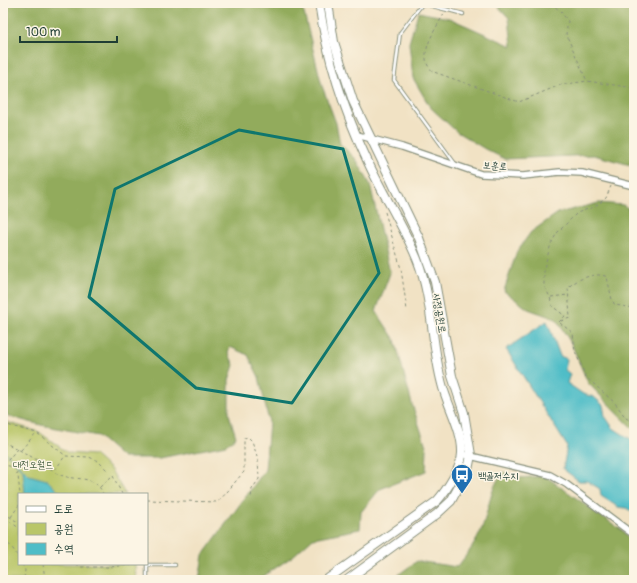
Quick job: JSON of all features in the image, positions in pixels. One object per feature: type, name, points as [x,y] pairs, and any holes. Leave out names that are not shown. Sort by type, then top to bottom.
[{"type":"main road","name":"사정공원로","points":[[318,3],[324,37],[338,91],[368,162],[417,260],[427,294],[440,378],[458,431],[462,454]]},
{"type":"main road","name":"사정공원로","points":[[328,3],[334,42],[353,102],[419,238],[435,282],[452,376],[464,413],[471,455],[468,470],[451,501],[437,514],[347,580]]},
{"type":"main road","points":[[326,580],[437,501],[448,487],[462,454]]},
{"type":"street","name":"보훈로","points":[[357,136],[371,138],[481,174],[495,176],[523,176],[560,172],[582,173],[634,186]]},
{"type":"street","points":[[462,454],[550,474],[566,484],[634,535]]},
{"type":"lane","points":[[457,167],[394,80],[400,33],[422,3],[436,8],[463,14]]},
{"type":"lane","points":[[147,580],[147,565],[175,565]]},
{"type":"path","points":[[551,3],[568,21],[566,34],[587,81]]},
{"type":"path","points":[[447,10],[428,44],[426,54],[427,64],[434,72],[519,102],[560,85],[587,81],[634,88]]},
{"type":"path","points":[[559,322],[565,316],[552,306],[550,297],[544,286],[543,277],[545,263],[555,237],[576,213],[596,206],[606,198],[610,192],[611,181]]},
{"type":"path","points":[[389,202],[385,213],[401,269],[407,310]]},
{"type":"path","points":[[559,322],[570,318],[568,288],[576,281],[602,275],[607,277],[614,304],[634,308]]},
{"type":"path","points":[[550,297],[569,295]]},
{"type":"path","points":[[559,322],[573,332],[576,350],[588,380],[615,403],[626,418],[634,423]]},
{"type":"path","points":[[3,424],[37,433],[66,456],[89,457],[98,460],[113,476],[122,493]]},
{"type":"path","points":[[21,450],[37,433]]},
{"type":"path","points":[[148,500],[217,502],[228,494],[232,485],[244,472],[243,444],[244,438],[248,437],[252,441],[258,459],[259,480],[252,489],[251,499]]},
{"type":"path","points":[[3,442],[21,450],[55,470],[57,473],[74,478],[85,479],[100,487],[103,493]]},
{"type":"path","points":[[4,466],[17,448]]},
{"type":"path","points":[[55,470],[66,456]]},
{"type":"path","points":[[4,466],[14,467],[18,476],[20,493]]},
{"type":"path","points":[[100,487],[113,476]]},
{"type":"path","points":[[11,517],[18,506]]},
{"type":"path","points":[[3,511],[18,522]]},
{"type":"path","points":[[3,524],[7,515]]},
{"type":"path","points":[[5,518],[18,527]]},
{"type":"path","points":[[3,541],[11,546],[18,556]]},
{"type":"path","points":[[22,565],[24,580]]},
{"type":"path","points":[[43,565],[45,580]]},
{"type":"path","points":[[78,565],[81,567],[110,567],[129,565]]},
{"type":"highlighted area","points":[[239,130],[343,149],[379,273],[292,403],[196,388],[89,297],[115,189]]},
{"type":"green space","points":[[3,3],[297,3],[304,13],[322,86],[336,123],[340,144],[356,159],[370,184],[390,273],[376,311],[395,340],[412,404],[427,449],[426,471],[380,489],[361,512],[360,529],[313,538],[293,556],[258,580],[199,580],[203,555],[265,470],[269,422],[259,377],[248,355],[230,347],[228,352],[234,365],[229,380],[229,414],[236,437],[226,445],[160,458],[123,458],[98,436],[41,425],[11,417],[3,413]]},
{"type":"green space","points":[[495,3],[634,3],[634,166],[594,155],[505,159],[457,132],[430,107],[413,78],[409,43],[418,12],[449,18],[512,46],[509,18]]},
{"type":"green space","points":[[599,203],[623,205],[634,212],[634,430],[588,383],[571,343],[556,319],[528,309],[504,291],[517,251],[531,232],[558,213]]},
{"type":"green space","name":"대전오월드","points":[[3,421],[39,432],[68,453],[94,455],[111,470],[124,493],[18,493],[18,565],[135,565],[136,580],[3,580]]},
{"type":"green space","points":[[503,472],[518,478],[545,476],[623,531],[634,545],[634,580],[391,580],[417,561],[457,567],[471,549],[480,533],[492,492]]},
{"type":"water","points":[[547,321],[560,356],[567,359],[565,370],[570,374],[567,383],[583,394],[594,397],[603,405],[605,416],[613,428],[632,440],[634,445],[634,513],[626,508],[618,507],[601,496],[600,489],[587,481],[579,481],[563,469],[567,446],[506,349]]},
{"type":"water","points":[[3,450],[29,475],[47,480],[58,491],[69,493],[25,493],[23,471]]},
{"type":"place","name":"백골저수지","points":[[462,494]]}]
